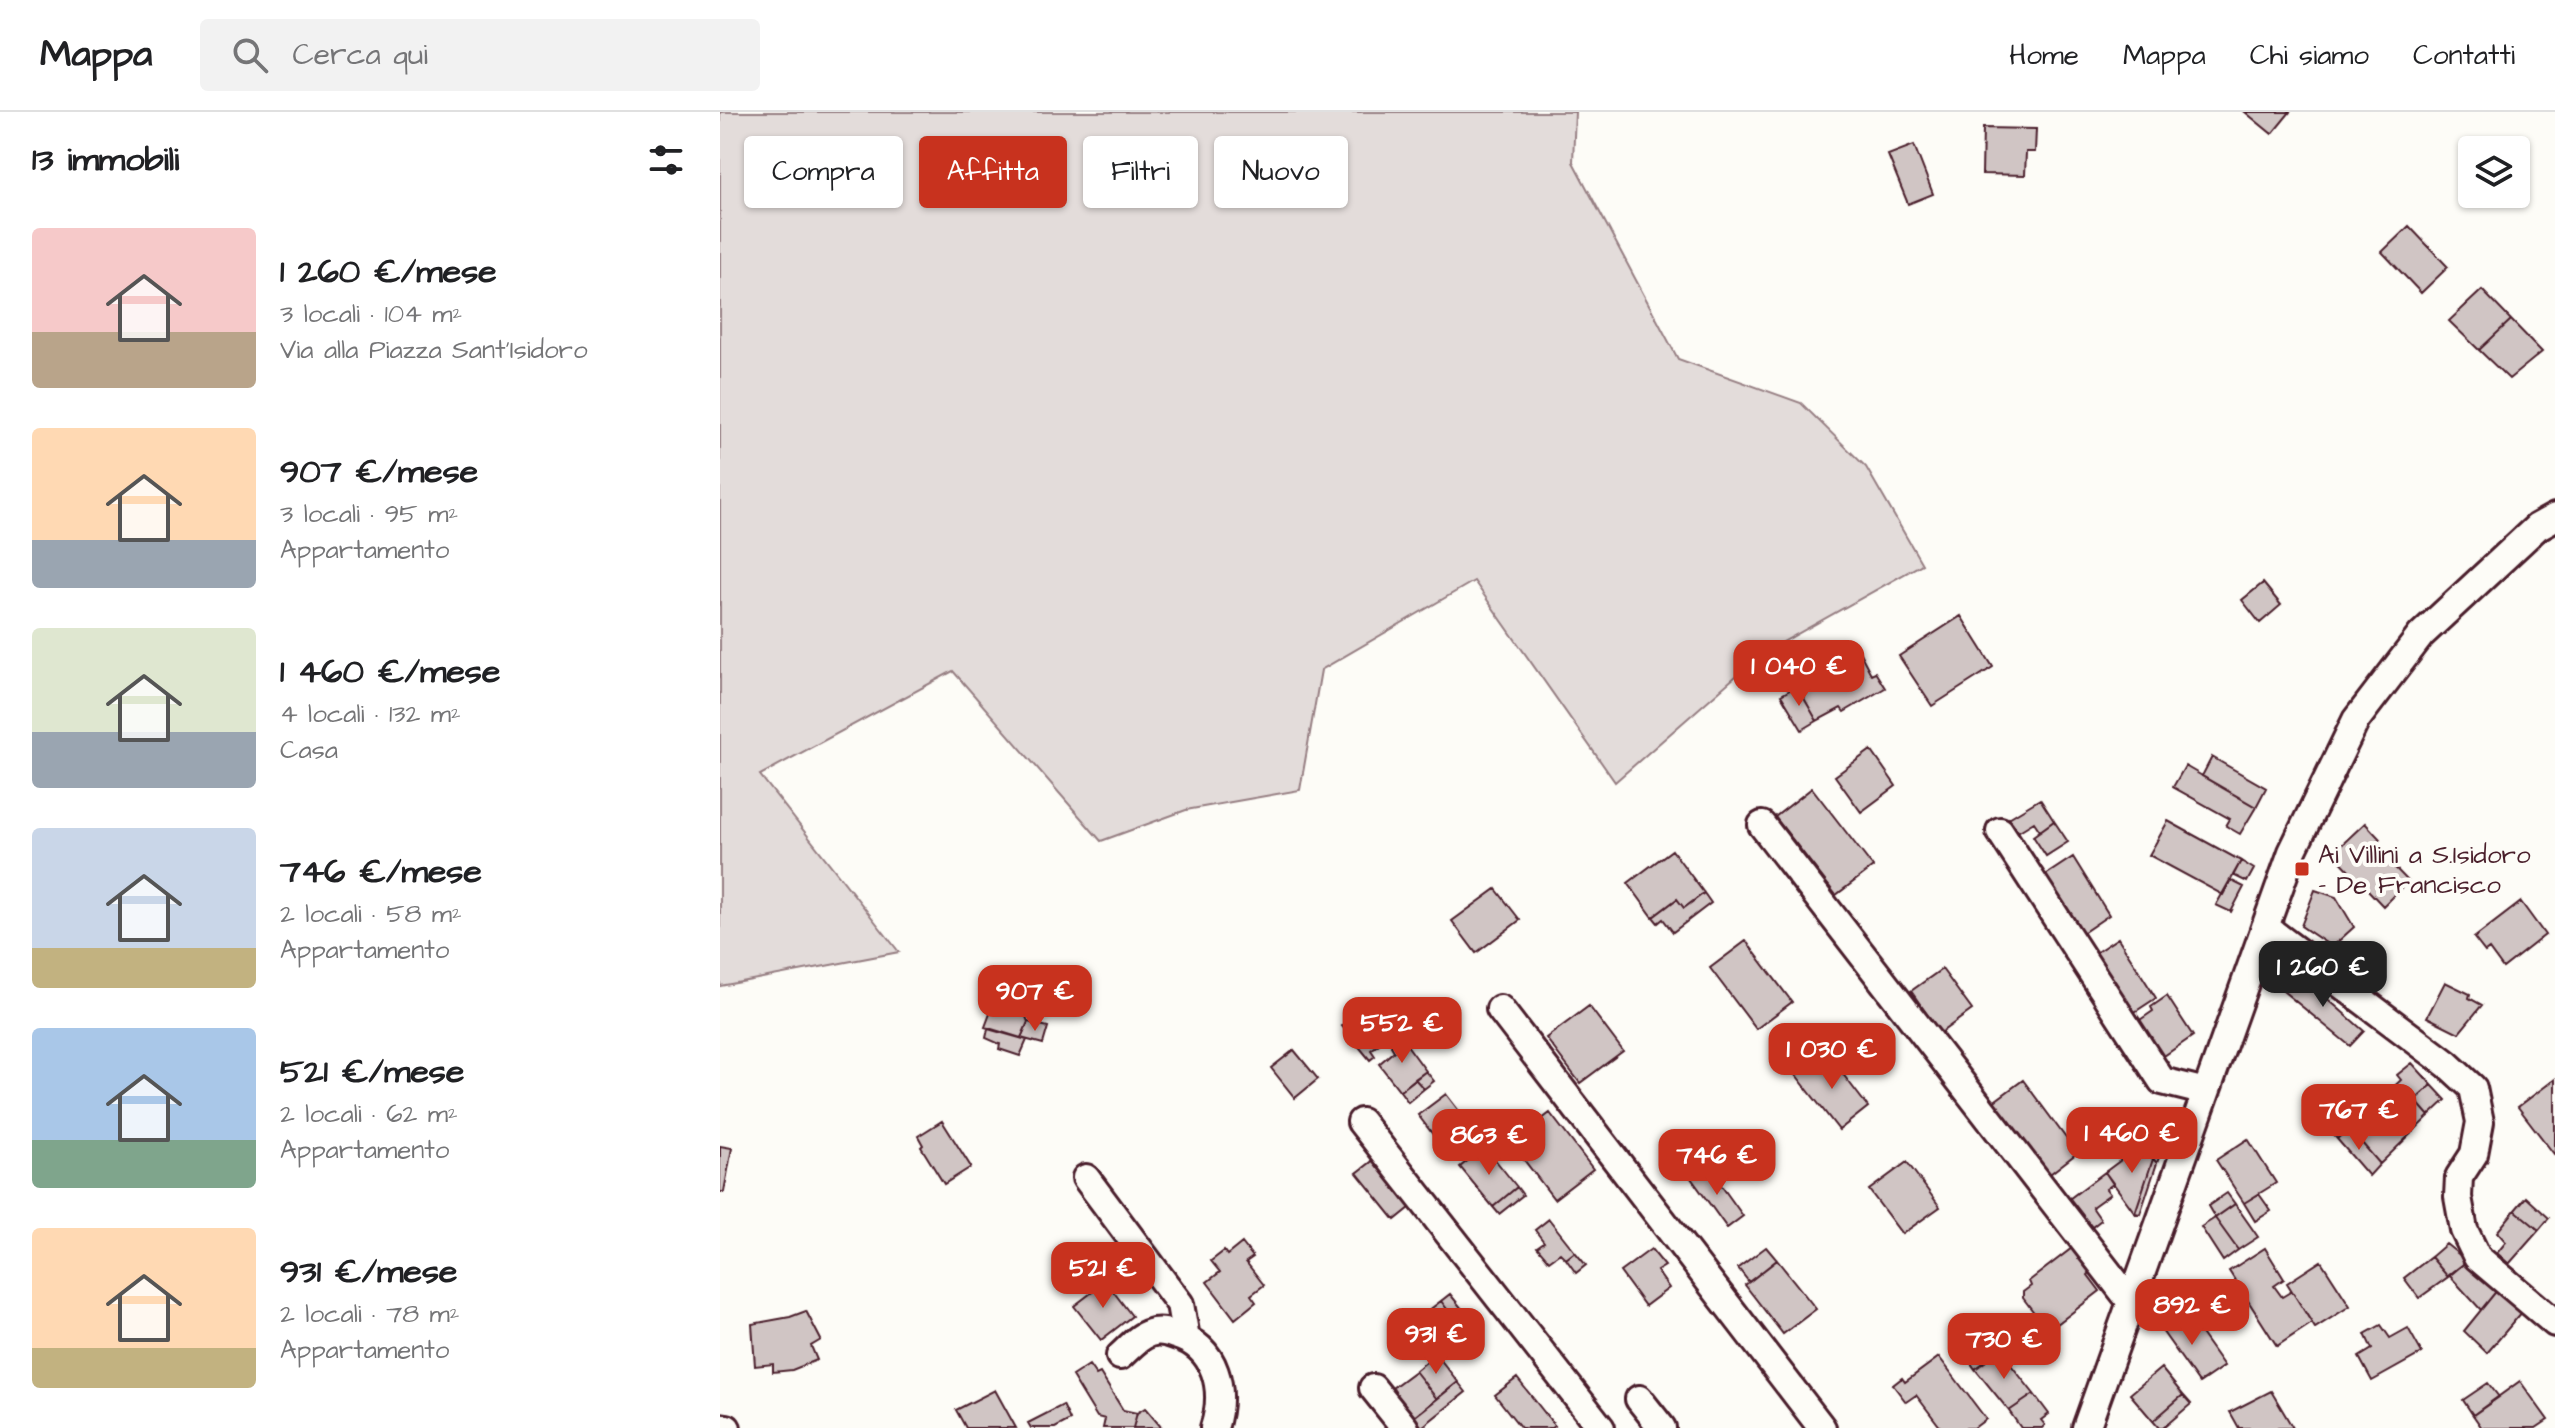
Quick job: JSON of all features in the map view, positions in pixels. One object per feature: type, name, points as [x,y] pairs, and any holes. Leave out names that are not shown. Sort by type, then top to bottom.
[{"type":"street","points":[[2086,1428],[2292,852],[2356,720],[2421,635],[2537,527],[2555,517]]},
{"type":"street","points":[[1762,825],[2131,1302]]},
{"type":"street","points":[[2000,831],[2162,1081],[2206,1092]]},
{"type":"street","points":[[2265,927],[2447,1064],[2473,1088],[2480,1122],[2474,1154],[2459,1177],[2458,1197],[2464,1230],[2477,1257],[2555,1323]]},
{"type":"street","points":[[1500,1009],[1822,1428]]},
{"type":"street","points":[[1361,1122],[1601,1428]]},
{"type":"street","points":[[1086,1178],[1180,1304],[1186,1338]]},
{"type":"street","points":[[1120,1356],[1148,1333],[1164,1332],[1186,1338],[1213,1363],[1218,1379],[1220,1399],[1214,1428]]},
{"type":"street","points":[[1373,1388],[1405,1428]]},
{"type":"street","points":[[1639,1399],[1662,1428]]},
{"type":"street","points":[[720,1427],[727,1428]]},
{"type":"shaded area","points":[[720,112],[1575,112],[1573,162],[1678,359],[1801,403],[1866,467],[1922,564],[1760,655],[1615,782],[1474,581],[1321,670],[1300,790],[1186,810],[1101,841],[953,671],[760,775],[899,952],[720,986]]},
{"type":"building","points":[[2245,112],[2290,112],[2272,134]]},
{"type":"building","points":[[1983,128],[2036,129],[2035,152],[2026,152],[2025,175],[1982,174]]},
{"type":"building","points":[[1914,145],[1933,194],[1908,204],[1888,155]]},
{"type":"building","points":[[2409,226],[2448,267],[2421,293],[2382,252]]},
{"type":"building","points":[[2482,290],[2511,320],[2479,350],[2449,321]]},
{"type":"building","points":[[2511,320],[2542,352],[2509,379],[2479,350]]},
{"type":"building","points":[[2263,583],[2281,605],[2260,623],[2242,600]]},
{"type":"building","points":[[1961,616],[1993,667],[1932,706],[1899,656]]},
{"type":"building","points":[[1860,653],[1871,674],[1875,672],[1885,688],[1844,712],[1841,708],[1817,721],[1797,686]]},
{"type":"building","points":[[1797,686],[1817,721],[1802,730],[1781,695]]},
{"type":"building","points":[[1871,750],[1896,786],[1861,812],[1835,776]]},
{"type":"building","points":[[2212,757],[2266,788],[2256,807],[2202,776]]},
{"type":"building","points":[[2185,766],[2256,807],[2240,834],[2226,826],[2230,819],[2173,787]]},
{"type":"building","points":[[1812,788],[1873,867],[1836,895],[1775,817]]},
{"type":"building","points":[[2040,799],[2054,821],[2040,831],[2034,822],[2016,833],[2007,819]]},
{"type":"building","points":[[2054,821],[2068,842],[2046,856],[2033,836]]},
{"type":"building","points":[[2168,821],[2241,861],[2223,895],[2149,855]]},
{"type":"building","points":[[2365,823],[2380,839],[2374,846],[2408,881],[2383,906],[2333,853]]},
{"type":"building","points":[[1672,850],[1704,893],[1684,908],[1677,899],[1653,917],[1628,883]]},
{"type":"building","points":[[2073,857],[2109,915],[2078,936],[2041,878]]},
{"type":"building","points":[[2241,861],[2254,869],[2247,882],[2233,875]]},
{"type":"building","points":[[2230,880],[2244,887],[2231,912],[2216,905]]},
{"type":"building","points":[[1496,889],[1520,920],[1476,953],[1452,921]]},
{"type":"building","points":[[2315,890],[2336,897],[2354,927],[2332,947],[2301,926]]},
{"type":"building","points":[[1704,893],[1711,903],[1673,932],[1663,919],[1658,923],[1653,917],[1677,899],[1684,908]]},
{"type":"building","points":[[2521,902],[2545,935],[2503,968],[2489,949],[2485,952],[2474,938]]},
{"type":"building","points":[[2118,938],[2156,998],[2130,1015],[2092,955]]},
{"type":"building","points":[[1746,941],[1792,1002],[1756,1029],[1710,968]]},
{"type":"building","points":[[1942,969],[1972,1010],[1940,1033],[1911,991]]},
{"type":"building","points":[[2297,972],[2364,1031],[2350,1046],[2283,991]]},
{"type":"building","points":[[1003,974],[1026,1002],[1022,1006],[1028,1022],[1021,1038],[985,1027],[994,1003],[983,990]]},
{"type":"building","points":[[2445,982],[2470,994],[2469,998],[2482,1005],[2459,1033],[2427,1017]]},
{"type":"building","points":[[2167,996],[2193,1036],[2158,1060],[2134,1024]]},
{"type":"building","points":[[1373,999],[1398,1030],[1371,1050],[1375,1056],[1370,1060],[1342,1026]]},
{"type":"building","points":[[1589,1006],[1623,1051],[1580,1083],[1546,1038]]},
{"type":"building","points":[[1028,1022],[1048,1027],[1043,1044],[1021,1038]]},
{"type":"building","points":[[988,1029],[1027,1040],[1020,1056],[999,1049],[1000,1044],[986,1038]]},
{"type":"building","points":[[1401,1037],[1426,1071],[1400,1091],[1379,1064],[1394,1051],[1391,1046]]},
{"type":"building","points":[[1294,1050],[1318,1079],[1295,1098],[1271,1068]]},
{"type":"building","points":[[1826,1052],[1868,1107],[1839,1130],[1796,1075]]},
{"type":"building","points":[[2412,1063],[2432,1085],[2415,1100],[2429,1116],[2380,1164],[2349,1128],[2401,1080],[2397,1075]]},
{"type":"building","points":[[1426,1071],[1434,1081],[1424,1089],[1415,1079]]},
{"type":"building","points":[[1415,1079],[1424,1089],[1408,1102],[1400,1091]]},
{"type":"building","points":[[2555,1079],[2555,1153],[2554,1154],[2518,1107]]},
{"type":"building","points":[[2023,1080],[2077,1153],[2046,1177],[1992,1103]]},
{"type":"building","points":[[2432,1085],[2446,1100],[2429,1116],[2415,1100]]},
{"type":"building","points":[[1446,1094],[1466,1120],[1438,1141],[1418,1115]]},
{"type":"building","points":[[2334,1110],[2349,1128],[2337,1139],[2322,1121]]},
{"type":"building","points":[[1550,1113],[1593,1169],[1554,1199],[1511,1143]]},
{"type":"building","points":[[1466,1120],[1477,1134],[1449,1155],[1438,1141]]},
{"type":"building","points":[[942,1121],[971,1167],[944,1184],[921,1147],[923,1145],[918,1136]]},
{"type":"building","points":[[2349,1128],[2380,1164],[2369,1176],[2337,1139]]},
{"type":"building","points":[[2160,1132],[2167,1135],[2157,1163],[2141,1145]]},
{"type":"building","points":[[2248,1139],[2276,1183],[2244,1203],[2216,1160]]},
{"type":"building","points":[[2141,1145],[2153,1159],[2135,1213],[2105,1172]]},
{"type":"building","points":[[720,1146],[732,1148],[724,1192],[720,1192]]},
{"type":"building","points":[[1485,1147],[1517,1187],[1493,1207],[1460,1167]]},
{"type":"building","points":[[1379,1156],[1416,1203],[1395,1220],[1357,1173]]},
{"type":"building","points":[[2153,1159],[2157,1163],[2140,1214],[2135,1213]]},
{"type":"building","points":[[1907,1162],[1940,1207],[1902,1234],[1869,1190]]},
{"type":"building","points":[[1708,1167],[1743,1216],[1727,1228],[1691,1178]]},
{"type":"building","points":[[2105,1172],[2113,1184],[2106,1189],[2110,1194],[2092,1207],[2101,1220],[2087,1231],[2065,1202]]},
{"type":"building","points":[[1517,1187],[1523,1195],[1499,1214],[1493,1207]]},
{"type":"building","points":[[2227,1193],[2235,1204],[2215,1218],[2208,1206]]},
{"type":"building","points":[[2259,1194],[2271,1211],[2255,1221],[2244,1203]]},
{"type":"building","points":[[2526,1197],[2549,1218],[2539,1230],[2515,1210]]},
{"type":"building","points":[[2235,1204],[2258,1237],[2238,1250],[2215,1218]]},
{"type":"building","points":[[2515,1210],[2539,1230],[2509,1264],[2497,1253],[2506,1242],[2497,1232]]},
{"type":"building","points":[[2215,1218],[2238,1250],[2223,1261],[2201,1227]]},
{"type":"building","points":[[1549,1219],[1575,1252],[1566,1259],[1560,1253],[1549,1261],[1537,1247],[1544,1242],[1535,1230]]},
{"type":"building","points":[[1242,1243],[1253,1257],[1246,1262],[1264,1285],[1251,1295],[1256,1302],[1235,1319],[1207,1282],[1220,1272],[1211,1261],[1224,1251],[1227,1255]]},
{"type":"building","points":[[2446,1244],[2467,1261],[2448,1277],[2431,1257]]},
{"type":"building","points":[[1766,1247],[1777,1260],[1749,1282],[1738,1268]]},
{"type":"building","points":[[2072,1248],[2091,1272],[2088,1275],[2100,1291],[2048,1331],[2023,1298],[2023,1292],[2031,1286],[2029,1281]]},
{"type":"building","points":[[2265,1248],[2284,1279],[2274,1286],[2282,1297],[2292,1291],[2312,1323],[2277,1346],[2229,1271]]},
{"type":"building","points":[[1651,1249],[1665,1266],[1657,1271],[1669,1288],[1645,1306],[1620,1272]]},
{"type":"building","points":[[1575,1252],[1586,1265],[1576,1273],[1566,1259]]},
{"type":"building","points":[[2431,1257],[2448,1277],[2419,1298],[2404,1278]]},
{"type":"building","points":[[1777,1260],[1816,1309],[1783,1334],[1745,1285]]},
{"type":"building","points":[[2321,1261],[2350,1306],[2315,1328],[2287,1283]]},
{"type":"building","points":[[2467,1261],[2498,1289],[2481,1310],[2449,1275]]},
{"type":"building","points":[[1103,1278],[1132,1316],[1101,1340],[1074,1306],[1095,1290],[1093,1286]]},
{"type":"building","points":[[2498,1289],[2523,1311],[2487,1353],[2464,1331]]},
{"type":"building","points":[[2172,1292],[2186,1307],[2185,1311],[2164,1324],[2156,1312],[2158,1302]]},
{"type":"building","points":[[1450,1294],[1463,1310],[1453,1317],[1441,1301]]},
{"type":"building","points":[[1441,1301],[1453,1317],[1463,1310],[1480,1332],[1457,1350],[1428,1311]]},
{"type":"building","points":[[806,1311],[821,1340],[811,1346],[817,1360],[792,1370],[773,1372],[773,1364],[755,1366],[752,1324]]},
{"type":"building","points":[[2185,1311],[2224,1366],[2199,1383],[2160,1328]]},
{"type":"building","points":[[2381,1325],[2390,1338],[2408,1328],[2422,1353],[2372,1381],[2359,1357],[2372,1349],[2365,1334]]},
{"type":"building","points":[[1990,1337],[2000,1351],[1975,1369],[1966,1356]]},
{"type":"building","points":[[2000,1351],[2034,1394],[2009,1411],[1975,1369]]},
{"type":"building","points":[[1436,1354],[1458,1382],[1437,1399],[1415,1371]]},
{"type":"building","points":[[1939,1357],[1986,1419],[1974,1428],[1941,1428],[1916,1395],[1906,1402],[1893,1385],[1902,1378],[1905,1382]]},
{"type":"building","points":[[1089,1365],[1096,1375],[1100,1373],[1123,1410],[1137,1413],[1133,1428],[1103,1428],[1105,1419],[1097,1417],[1072,1376]]},
{"type":"building","points":[[2161,1368],[2183,1395],[2153,1421],[2130,1394]]},
{"type":"building","points":[[1415,1371],[1437,1399],[1414,1417],[1392,1388]]},
{"type":"building","points":[[1517,1378],[1555,1426],[1521,1428],[1495,1395]]},
{"type":"building","points":[[2520,1381],[2548,1420],[2536,1428],[2482,1428],[2473,1415]]},
{"type":"building","points":[[1458,1382],[1466,1392],[1422,1427],[1414,1417]]},
{"type":"building","points":[[2488,1383],[2499,1397],[2473,1415],[2463,1400]]},
{"type":"building","points":[[995,1390],[1016,1428],[966,1428],[956,1410]]},
{"type":"building","points":[[2271,1391],[2293,1428],[2239,1428],[2230,1412]]},
{"type":"building","points":[[2034,1394],[2049,1414],[2041,1420],[2045,1425],[2042,1428],[2021,1428],[2009,1411]]},
{"type":"building","points":[[2183,1395],[2191,1404],[2159,1428],[2153,1421]]},
{"type":"building","points":[[1063,1405],[1070,1420],[1055,1428],[1031,1428],[1028,1423]]},
{"type":"building","points":[[1145,1408],[1162,1428],[1133,1428],[1137,1413]]},
{"type":"place","name":"Ai Villini a S.Isidoro - De Francisco","points":[[2302,869]]}]
